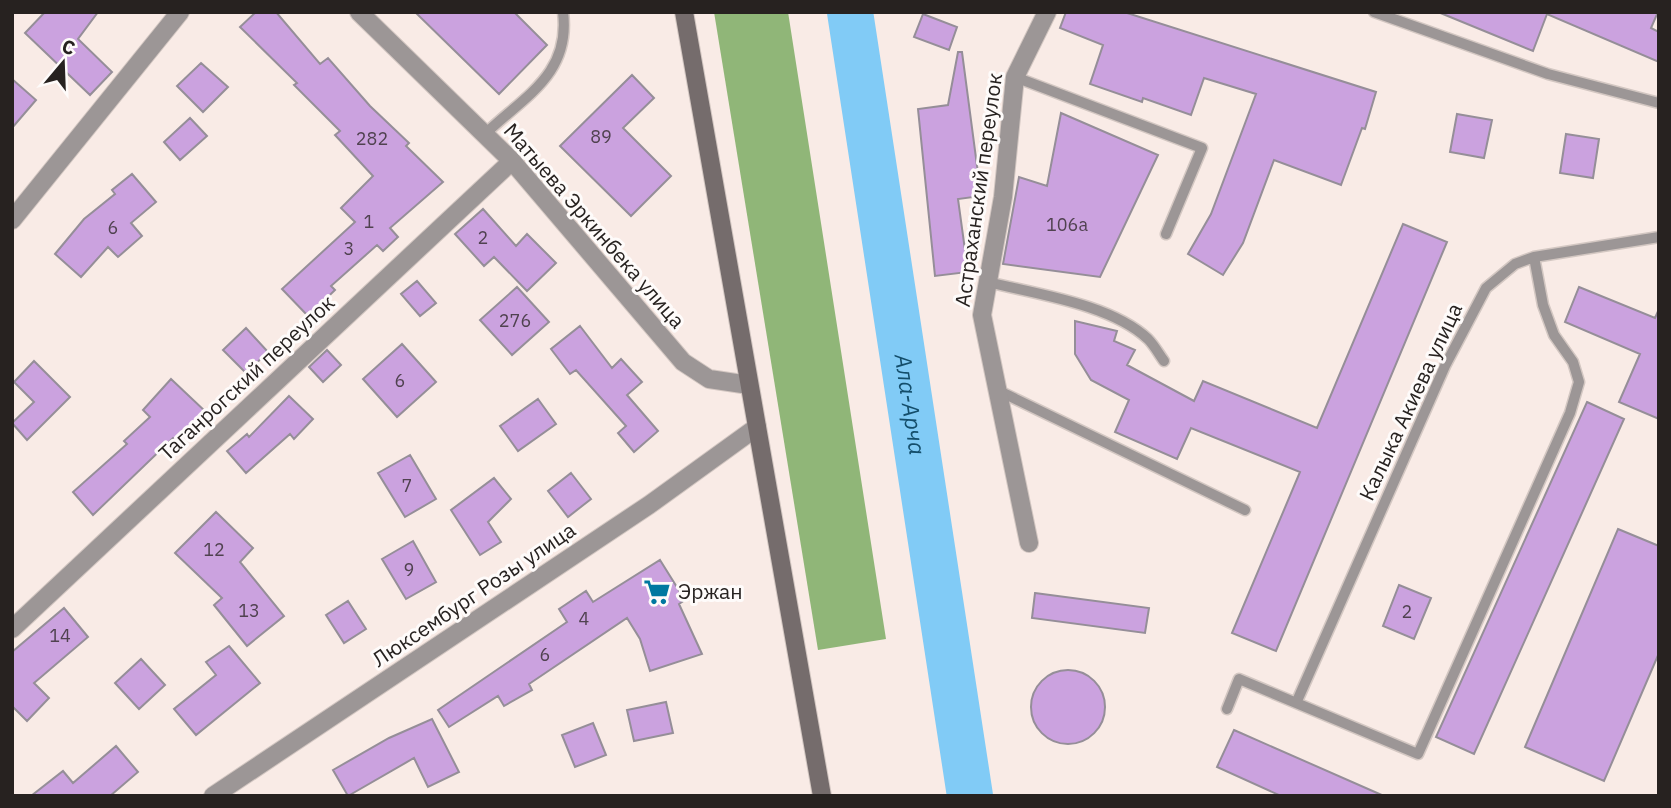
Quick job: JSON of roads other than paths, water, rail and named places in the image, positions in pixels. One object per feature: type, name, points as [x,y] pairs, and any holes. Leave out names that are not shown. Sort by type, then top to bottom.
[{"type":"main road","points":[[684,12],[822,796]]},
{"type":"street","points":[[12,220],[180,12]]},
{"type":"street","name":"Матыева Эркинбека улица","points":[[359,12],[512,161],[683,362],[709,379],[749,384]]},
{"type":"street","name":"Астраханский переулок","points":[[1029,543],[982,316],[1003,197],[1015,77],[1047,12]]},
{"type":"street","name":"Таганрогский переулок","points":[[12,629],[512,161]]},
{"type":"street","name":"Люксембург Розы улица","points":[[213,796],[649,505],[757,427]]},
{"type":"lane","points":[[484,135],[545,83],[561,53],[565,30],[563,12]]},
{"type":"lane","points":[[1374,12],[1548,74],[1659,103]]},
{"type":"lane","points":[[1015,77],[1202,148],[1166,234]]},
{"type":"lane","name":"Калыка Акиева улица","points":[[1297,701],[1445,366],[1486,288],[1515,264],[1534,257],[1659,237]]},
{"type":"lane","points":[[1227,709],[1239,679],[1297,701],[1418,754],[1570,414],[1579,382],[1573,362],[1554,335],[1543,305],[1534,257]]},
{"type":"lane","points":[[988,282],[1081,305],[1119,321],[1147,338],[1164,361]]},
{"type":"lane","points":[[998,390],[1245,510]]},
{"type":"waterway","name":"Ала-Арча","points":[[850,12],[970,796]]},
{"type":"place","name":"Эржан","points":[[657,592]]}]
